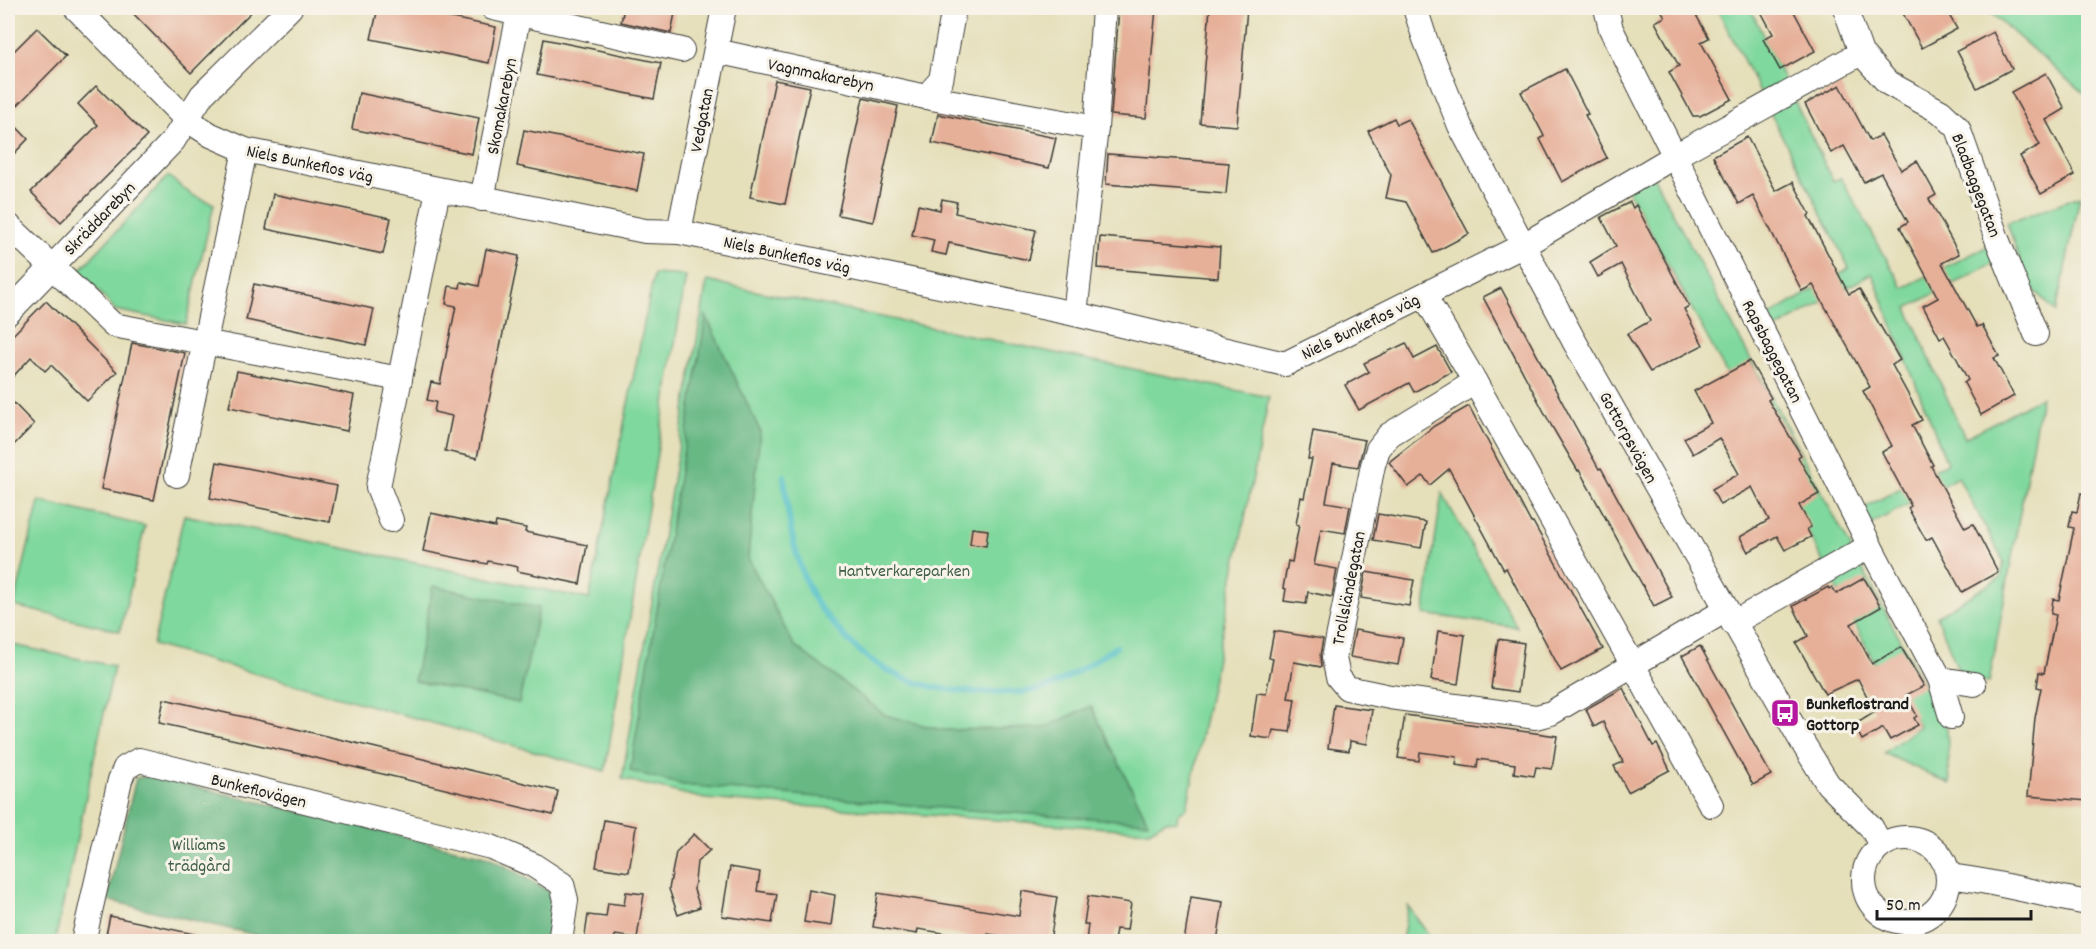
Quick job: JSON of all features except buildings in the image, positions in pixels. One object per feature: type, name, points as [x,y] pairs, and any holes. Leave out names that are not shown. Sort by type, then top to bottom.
[{"type":"street","name":"Niels Bunkeflos väg","points":[[75,8],[186,119],[211,135],[245,150],[645,231],[679,232],[1075,314],[1285,364],[1524,245]]},
{"type":"street","points":[[186,119],[202,95],[290,8]]},
{"type":"street","points":[[493,8],[682,50]]},
{"type":"street","name":"Vedgatan","points":[[679,232],[724,8]]},
{"type":"street","points":[[926,97],[941,80],[954,8]]},
{"type":"street","points":[[1075,314],[1096,128],[1104,8]]},
{"type":"street","name":"Gottorpsvägen","points":[[1415,8],[1460,126],[1574,341],[1801,740],[1828,784],[1871,827],[1881,845]]},
{"type":"street","name":"Rapsbaggegatan","points":[[1606,8],[1611,29],[1870,546],[1940,679],[1951,717]]},
{"type":"street","name":"Bladbaggegatan","points":[[1845,8],[1861,53],[1888,83],[1941,112],[1958,128],[1997,238],[2036,334]]},
{"type":"street","name":"Skomakarebyn","points":[[482,199],[519,13]]},
{"type":"street","name":"Vagnmakarebyn","points":[[716,51],[926,97],[1096,128]]},
{"type":"street","points":[[1524,245],[1675,156],[1861,53]]},
{"type":"street","name":"Skräddarebyn","points":[[8,313],[173,141],[186,119]]},
{"type":"street","points":[[177,475],[245,150]]},
{"type":"street","points":[[391,520],[378,487],[438,190]]},
{"type":"street","points":[[8,225],[113,325],[400,379]]},
{"type":"street","points":[[1424,295],[1711,805]]},
{"type":"street","name":"Trollsländegatan","points":[[1475,382],[1389,435],[1378,449],[1370,476],[1334,658],[1338,677],[1347,688],[1390,697],[1536,717],[1551,712],[1631,665],[1730,617]]},
{"type":"street","points":[[1730,617],[1870,546]]},
{"type":"street","points":[[1940,679],[1974,684]]},
{"type":"street","name":"Bunkeflovägen","points":[[83,942],[120,780],[125,768],[139,760],[491,847],[532,864],[562,884],[566,900],[560,942]]},
{"type":"street","points":[[1909,837],[1924,841],[1936,849],[1945,862],[1948,876],[1947,891],[1941,904],[1931,914],[1903,932],[1870,904],[1863,879],[1865,866],[1871,854],[1894,838],[1909,837]]},
{"type":"street","points":[[1948,876],[1974,879],[2088,903]]},
{"type":"green space","points":[[1717,8],[1750,8],[1833,181],[1841,178],[1903,288],[1992,244],[1999,260],[1907,308],[1965,438],[2041,397],[1989,683],[1961,677],[1937,616],[2001,577],[2004,562],[1958,477],[1868,526],[1860,510],[1947,463],[1872,273],[1771,332],[1764,319],[1849,268]]},
{"type":"green space","points":[[1985,8],[2063,8],[2088,12],[2088,97]]},
{"type":"green space","points":[[1652,174],[1947,728],[1950,784],[1884,753],[1919,726],[1892,676],[1876,665],[1729,378],[1628,190]]},
{"type":"green space","points":[[168,176],[192,195],[214,204],[186,324],[115,310],[80,270]]},
{"type":"green space","points":[[2080,196],[2056,312],[2028,284],[2007,223]]},
{"type":"green space","points":[[654,274],[686,276],[605,771],[153,645],[184,515],[589,599]]},
{"type":"green space","name":"Hantverkareparken","points":[[707,281],[1269,397],[1187,808],[1178,813],[1177,822],[1166,821],[1149,831],[705,799],[622,779]]},
{"type":"green space","points":[[706,316],[760,431],[748,558],[794,645],[885,715],[942,730],[1044,728],[1091,706],[1148,822],[954,809],[683,785],[630,771]]},
{"type":"green space","points":[[1442,493],[1517,627],[1424,614]]},
{"type":"green space","points":[[39,501],[145,526],[120,631],[14,606]]},
{"type":"green space","points":[[433,586],[539,608],[519,703],[414,681]]},
{"type":"green space","points":[[8,644],[114,666],[55,941],[8,941]]},
{"type":"green space","name":"Williams trädgård","points":[[150,776],[489,857],[550,892],[556,901],[549,941],[286,942],[107,900],[136,778]]},
{"type":"green space","points":[[1408,906],[1433,941],[1402,941]]},
{"type":"waterway","points":[[784,476],[796,552],[814,599],[820,609],[861,652],[895,674],[913,682],[954,690],[1025,692],[1053,685],[1116,647]]},
{"type":"place","name":"Bunkeflostrand Gottorp","points":[[1785,713]]}]
